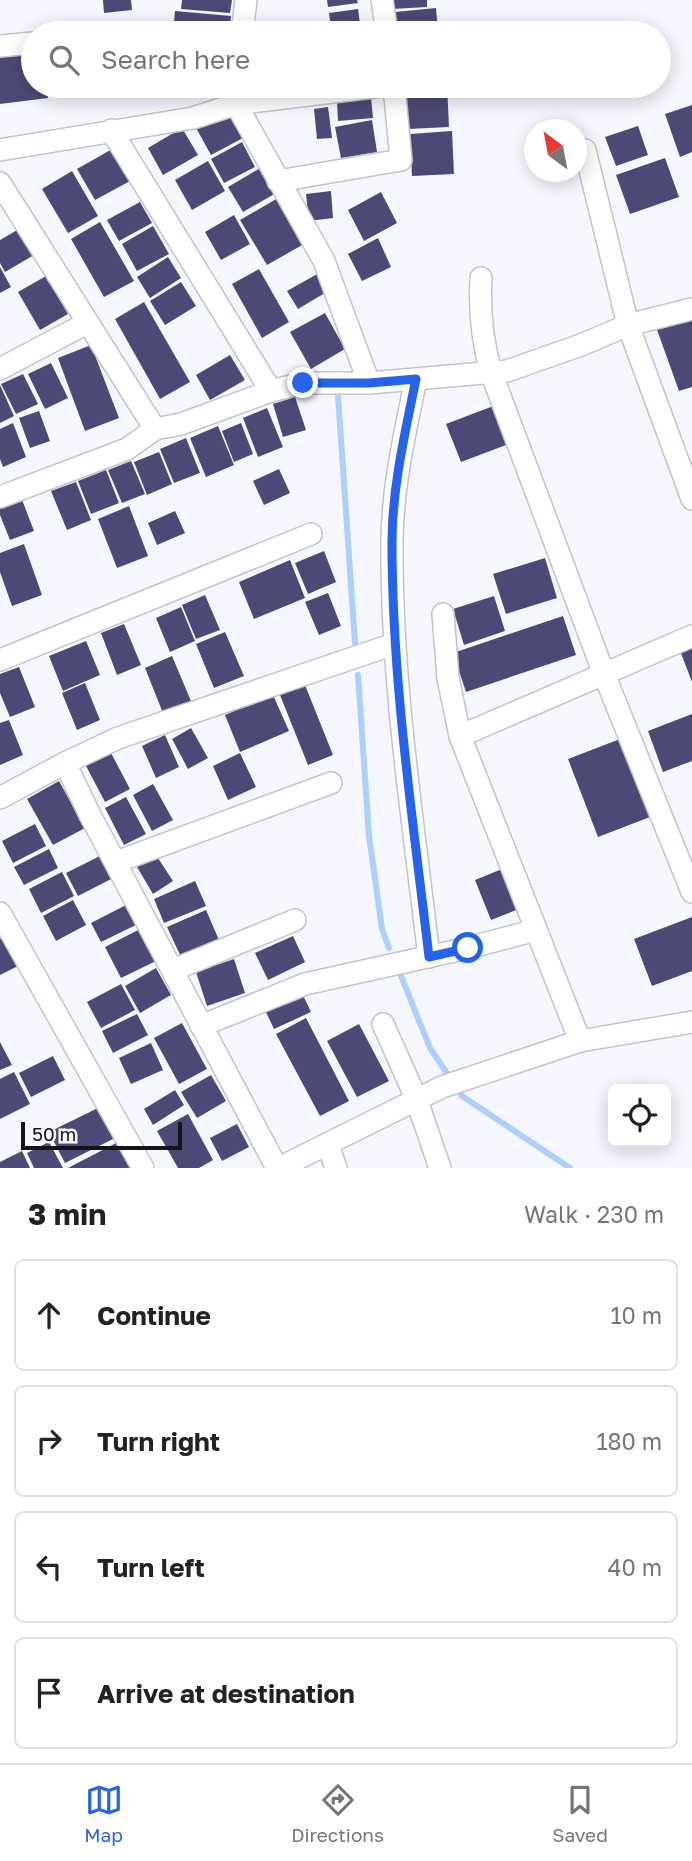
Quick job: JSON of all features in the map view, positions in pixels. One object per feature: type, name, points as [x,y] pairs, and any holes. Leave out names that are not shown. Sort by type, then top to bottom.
[{"type":"street","points":[[243,21],[246,0]]},
{"type":"street","points":[[382,0],[385,21]]},
{"type":"street","points":[[0,46],[21,44]]},
{"type":"street","points":[[0,150],[194,118],[231,98]]},
{"type":"street","points":[[237,98],[278,181],[324,261],[369,383]]},
{"type":"street","points":[[278,181],[401,160],[395,98]]},
{"type":"street","points":[[111,130],[271,391]]},
{"type":"street","points":[[587,158],[628,325],[692,499]]},
{"type":"street","points":[[0,183],[156,429]]},
{"type":"street","points":[[481,278],[483,342],[491,372],[604,674],[692,892]]},
{"type":"street","points":[[0,497],[127,449],[156,429],[181,424],[271,391],[303,383],[369,383],[508,371],[628,325],[692,309]]},
{"type":"street","points":[[0,369],[87,323]]},
{"type":"street","points":[[416,379],[400,454],[392,541],[394,644],[429,957]]},
{"type":"street","points":[[0,660],[311,534]]},
{"type":"street","points":[[443,614],[448,678],[460,736],[580,1041]]},
{"type":"street","points":[[460,736],[692,636]]},
{"type":"street","points":[[0,798],[118,738],[394,644]]},
{"type":"street","points":[[65,763],[278,1168],[442,1087],[580,1041],[692,1021]]},
{"type":"street","points":[[116,862],[331,783]]},
{"type":"street","points":[[0,913],[143,1168]]},
{"type":"street","points":[[173,970],[295,920]]},
{"type":"street","points":[[201,1026],[305,984],[536,930]]},
{"type":"street","points":[[383,1024],[416,1098],[440,1168]]},
{"type":"street","points":[[328,1145],[335,1168]]},
{"type":"building","points":[[103,0],[131,0],[132,10],[104,13]]},
{"type":"building","points":[[182,0],[232,0],[230,13],[181,9]]},
{"type":"building","points":[[327,0],[357,0],[358,3],[328,7]]},
{"type":"building","points":[[392,0],[427,0],[427,7],[392,9]]},
{"type":"building","points":[[436,8],[437,21],[396,21],[395,12]]},
{"type":"building","points":[[358,9],[360,21],[330,21],[329,13]]},
{"type":"building","points":[[175,11],[231,16],[230,21],[174,21]]},
{"type":"building","points":[[21,52],[21,98],[48,98],[0,104],[0,55]]},
{"type":"building","points":[[371,98],[373,118],[338,121],[337,100]]},
{"type":"building","points":[[407,98],[448,98],[449,127],[408,129]]},
{"type":"building","points":[[692,105],[692,152],[680,157],[665,114]]},
{"type":"building","points":[[328,107],[332,138],[317,139],[314,109]]},
{"type":"building","points":[[227,109],[243,138],[211,155],[195,126]]},
{"type":"building","points":[[372,120],[377,152],[341,158],[335,127]]},
{"type":"building","points":[[638,126],[648,155],[616,166],[605,137]]},
{"type":"building","points":[[182,128],[198,155],[163,175],[148,148]]},
{"type":"building","points":[[452,131],[454,174],[412,176],[410,134]]},
{"type":"building","points":[[242,142],[255,167],[224,183],[211,159]]},
{"type":"building","points":[[114,148],[132,180],[95,200],[77,169]]},
{"type":"building","points":[[665,158],[679,197],[630,214],[616,175]]},
{"type":"building","points":[[208,161],[225,191],[192,210],[175,180]]},
{"type":"building","points":[[262,167],[276,193],[243,212],[228,187]]},
{"type":"building","points":[[72,171],[98,216],[68,233],[42,189]]},
{"type":"building","points":[[331,191],[333,218],[309,221],[306,194]]},
{"type":"building","points":[[381,192],[397,223],[364,241],[348,210]]},
{"type":"building","points":[[278,198],[304,244],[267,265],[240,220]]},
{"type":"building","points":[[140,202],[152,223],[119,241],[107,220]]},
{"type":"building","points":[[234,215],[250,244],[221,260],[205,232]]},
{"type":"building","points":[[100,222],[134,281],[104,297],[71,239]]},
{"type":"building","points":[[153,226],[169,254],[137,271],[122,244]]},
{"type":"building","points":[[19,229],[34,255],[5,272],[0,263],[0,240]]},
{"type":"building","points":[[378,238],[391,267],[362,281],[348,254]]},
{"type":"building","points":[[168,257],[181,278],[150,298],[137,277]]},
{"type":"building","points":[[0,267],[11,287],[0,293]]},
{"type":"building","points":[[259,269],[289,322],[262,338],[232,284]]},
{"type":"building","points":[[319,273],[330,290],[298,309],[287,291]]},
{"type":"building","points":[[46,276],[68,314],[40,330],[18,292]]},
{"type":"building","points":[[181,282],[196,306],[165,325],[150,301]]},
{"type":"building","points":[[144,302],[190,382],[160,399],[115,319]]},
{"type":"building","points":[[325,313],[345,349],[311,369],[290,332]]},
{"type":"building","points":[[692,314],[692,387],[679,391],[656,327]]},
{"type":"building","points":[[91,345],[119,418],[85,431],[58,358]]},
{"type":"building","points":[[230,355],[245,380],[210,400],[196,375]]},
{"type":"building","points":[[51,363],[68,398],[45,409],[28,374]]},
{"type":"building","points":[[23,374],[38,404],[16,414],[1,384]]},
{"type":"building","points":[[0,385],[14,416],[0,423]]},
{"type":"building","points":[[295,397],[306,430],[283,437],[273,404]]},
{"type":"building","points":[[496,405],[511,443],[461,462],[446,424]]},
{"type":"building","points":[[267,408],[283,447],[258,457],[243,418]]},
{"type":"building","points":[[39,411],[50,441],[30,448],[19,418]]},
{"type":"building","points":[[13,423],[26,457],[3,467],[0,459],[0,429]]},
{"type":"building","points":[[241,423],[253,454],[234,462],[222,431]]},
{"type":"building","points":[[218,426],[234,465],[206,477],[190,438]]},
{"type":"building","points":[[186,438],[200,473],[174,483],[160,449]]},
{"type":"building","points":[[159,452],[172,484],[147,495],[134,462]]},
{"type":"building","points":[[131,461],[145,494],[122,503],[108,470]]},
{"type":"building","points":[[279,469],[290,493],[264,505],[253,481]]},
{"type":"building","points":[[106,470],[119,503],[91,514],[78,481]]},
{"type":"building","points":[[76,482],[91,520],[67,530],[51,491]]},
{"type":"building","points":[[21,497],[34,531],[10,540],[0,515],[0,506]]},
{"type":"building","points":[[129,506],[148,556],[117,568],[98,519]]},
{"type":"building","points":[[175,511],[185,533],[157,545],[148,523]]},
{"type":"building","points":[[24,544],[42,595],[12,606],[0,572],[0,553]]},
{"type":"building","points":[[324,551],[336,582],[308,594],[295,563]]},
{"type":"building","points":[[545,558],[557,598],[506,614],[493,574]]},
{"type":"building","points":[[290,560],[305,598],[254,619],[239,582]]},
{"type":"building","points":[[328,593],[341,626],[319,635],[305,602]]},
{"type":"building","points":[[205,595],[220,630],[196,639],[182,605]]},
{"type":"building","points":[[494,596],[505,631],[464,645],[453,609]]},
{"type":"building","points":[[181,607],[195,641],[170,652],[156,618]]},
{"type":"building","points":[[563,616],[576,655],[466,692],[453,653]]},
{"type":"building","points":[[124,624],[141,665],[117,675],[101,633]]},
{"type":"building","points":[[225,632],[244,676],[214,688],[196,644]]},
{"type":"building","points":[[86,641],[100,675],[63,691],[49,656]]},
{"type":"building","points":[[692,643],[692,682],[679,648]]},
{"type":"building","points":[[172,656],[191,701],[163,713],[145,668]]},
{"type":"building","points":[[19,667],[35,707],[10,717],[0,693],[0,674]]},
{"type":"building","points":[[303,680],[333,755],[308,765],[278,690]]},
{"type":"building","points":[[85,683],[100,720],[77,730],[62,693]]},
{"type":"building","points":[[273,695],[289,731],[240,752],[225,715]]},
{"type":"building","points":[[692,714],[692,761],[663,772],[648,731]]},
{"type":"building","points":[[9,720],[23,755],[0,765],[0,723]]},
{"type":"building","points":[[191,728],[208,758],[188,769],[172,739]]},
{"type":"building","points":[[165,735],[179,767],[156,778],[142,746]]},
{"type":"building","points":[[620,739],[650,817],[598,837],[568,759]]},
{"type":"building","points":[[110,751],[130,789],[105,802],[85,764]]},
{"type":"building","points":[[240,753],[256,787],[228,800],[213,766]]},
{"type":"building","points":[[59,781],[85,828],[53,845],[27,799]]},
{"type":"building","points":[[153,784],[173,820],[152,831],[133,795]]},
{"type":"building","points":[[126,797],[146,834],[124,845],[105,808]]},
{"type":"building","points":[[35,824],[46,846],[13,863],[2,841]]},
{"type":"building","points":[[49,849],[58,868],[24,885],[14,867]]},
{"type":"building","points":[[102,855],[113,878],[78,896],[66,873]]},
{"type":"building","points":[[156,855],[173,881],[153,894],[137,867]]},
{"type":"building","points":[[507,867],[524,907],[491,920],[475,880]]},
{"type":"building","points":[[62,872],[74,896],[41,913],[29,889]]},
{"type":"building","points":[[195,881],[206,906],[164,923],[154,899]]},
{"type":"building","points":[[73,900],[86,925],[56,941],[43,916]]},
{"type":"building","points":[[130,903],[140,923],[101,942],[91,923]]},
{"type":"building","points":[[206,910],[219,940],[181,957],[167,927]]},
{"type":"building","points":[[692,917],[692,971],[652,986],[634,939]]},
{"type":"building","points":[[142,928],[158,960],[121,978],[105,947]]},
{"type":"building","points":[[8,935],[22,964],[0,975],[0,939]]},
{"type":"building","points":[[293,936],[305,962],[268,980],[255,953]]},
{"type":"building","points":[[234,959],[245,993],[207,1006],[196,972]]},
{"type":"building","points":[[156,968],[171,995],[140,1013],[125,986]]},
{"type":"building","points":[[121,984],[135,1010],[101,1028],[87,1002]]},
{"type":"building","points":[[302,993],[311,1012],[274,1029],[265,1010]]},
{"type":"building","points":[[137,1014],[148,1035],[113,1053],[102,1031]]},
{"type":"building","points":[[306,1018],[349,1101],[320,1116],[276,1034]]},
{"type":"building","points":[[182,1023],[207,1069],[179,1084],[154,1038]]},
{"type":"building","points":[[359,1024],[389,1081],[357,1097],[327,1041]]},
{"type":"building","points":[[0,1042],[12,1065],[0,1070]]},
{"type":"building","points":[[151,1043],[163,1070],[131,1084],[119,1058]]},
{"type":"building","points":[[53,1056],[65,1080],[31,1097],[19,1073]]},
{"type":"building","points":[[14,1072],[30,1104],[0,1119],[0,1079]]},
{"type":"building","points":[[211,1075],[226,1101],[197,1118],[181,1092]]},
{"type":"building","points":[[175,1090],[184,1105],[153,1125],[144,1109]]},
{"type":"building","points":[[100,1107],[115,1138],[65,1163],[49,1132]]},
{"type":"building","points":[[188,1114],[213,1160],[199,1168],[178,1168],[157,1131]]},
{"type":"building","points":[[237,1124],[249,1147],[222,1161],[210,1138]]},
{"type":"building","points":[[120,1141],[134,1168],[68,1168]]},
{"type":"building","points":[[49,1142],[63,1168],[34,1168],[27,1153]]},
{"type":"building","points":[[22,1151],[30,1168],[0,1168],[0,1162]]},
{"type":"waterway","points":[[338,396],[355,643]]},
{"type":"waterway","points":[[358,675],[369,836],[382,929],[389,948]]},
{"type":"waterway","points":[[401,976],[430,1048],[462,1096],[570,1168]]},
{"type":"route","points":[[303,383],[369,383],[416,379],[400,454],[392,541],[394,644],[429,957],[468,948]]}]
